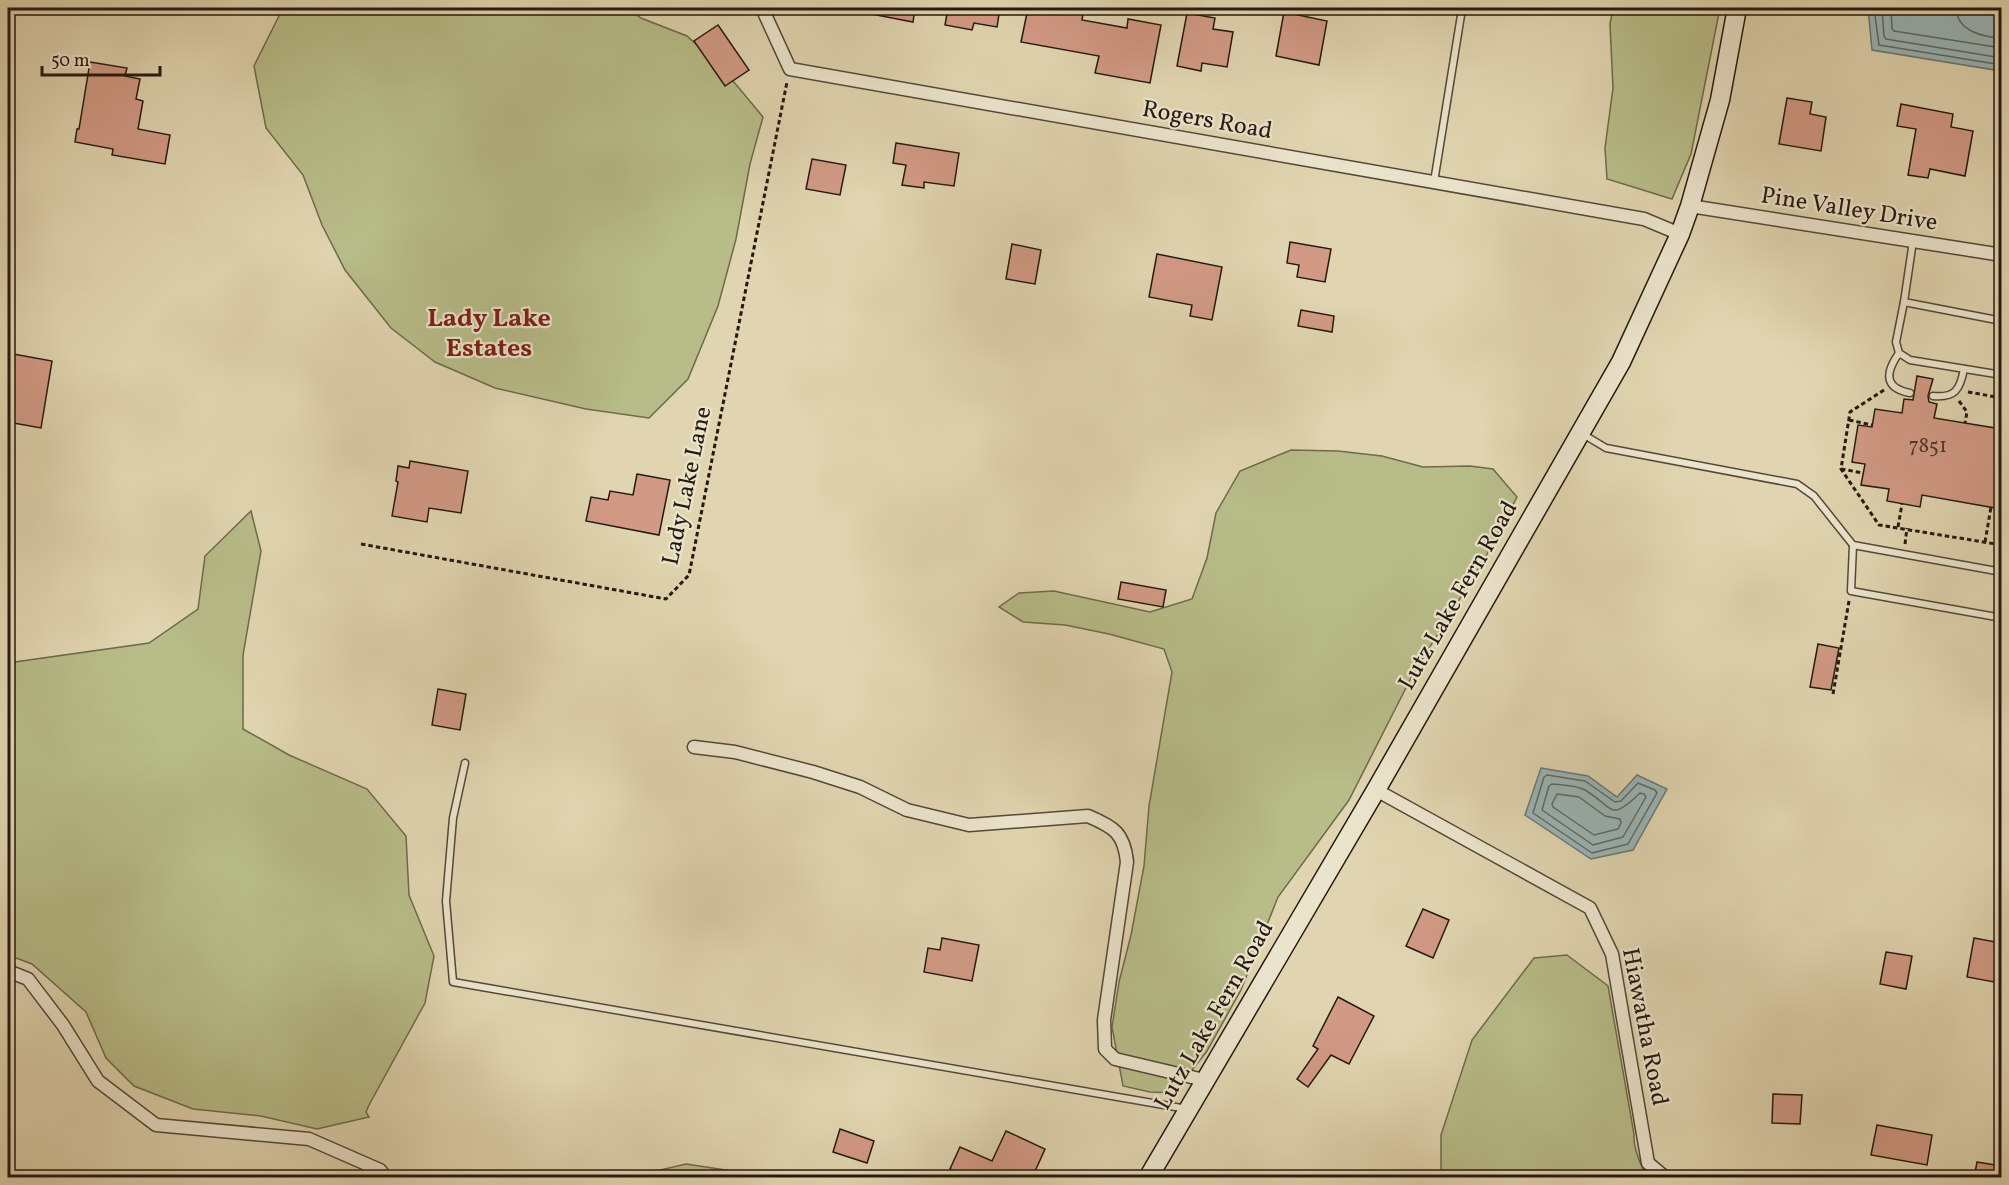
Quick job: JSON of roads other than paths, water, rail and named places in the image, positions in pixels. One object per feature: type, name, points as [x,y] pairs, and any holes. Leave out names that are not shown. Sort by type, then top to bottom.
[{"type":"main road","name":"Lutz Lake Fern Road","points":[[1148,1178],[1376,790],[1621,362],[1680,234],[1690,206],[1720,100],[1737,8]]},
{"type":"street","name":"Rogers Road","points":[[762,8],[790,69],[1644,219],[1680,234]]},
{"type":"street","name":"Pine Valley Drive","points":[[1690,206],[2001,255]]},
{"type":"street","points":[[694,747],[735,753],[813,772],[860,787],[907,810],[969,825],[1088,816],[1105,823],[1118,832],[1125,845],[1127,861],[1104,1020],[1106,1048],[1114,1059],[1204,1080]]},
{"type":"street","name":"Hiawatha Road","points":[[1376,790],[1590,908],[1612,954],[1648,1163],[1666,1178]]},
{"type":"street","points":[[8,970],[28,979],[63,1025],[98,1081],[156,1125],[309,1140],[380,1170],[386,1178]]},
{"type":"lane","points":[[1434,183],[1462,9]]},
{"type":"lane","points":[[1913,241],[1896,342],[1899,353],[1910,360],[2001,375]]},
{"type":"lane","points":[[1904,302],[2001,321]]},
{"type":"lane","points":[[1899,353],[1892,364],[1889,376],[1891,385],[1898,391],[1910,393]]},
{"type":"lane","points":[[1933,396],[1943,397],[1953,394],[1960,386],[1964,369]]},
{"type":"lane","points":[[1580,433],[1606,448],[1797,484],[1814,496],[1853,545],[1851,591],[2001,618]]},
{"type":"lane","points":[[1853,545],[2001,572]]},
{"type":"lane","points":[[465,763],[453,818],[446,901],[453,982],[1187,1109]]},
{"type":"water","points":[[1868,8],[1968,8],[2001,16],[2001,71],[1872,50]]},
{"type":"water","points":[[1541,768],[1588,776],[1617,797],[1637,775],[1667,789],[1633,850],[1591,859],[1525,815]]},
{"type":"district","name":"Lady Lake Estates","points":[[489,334]]}]
